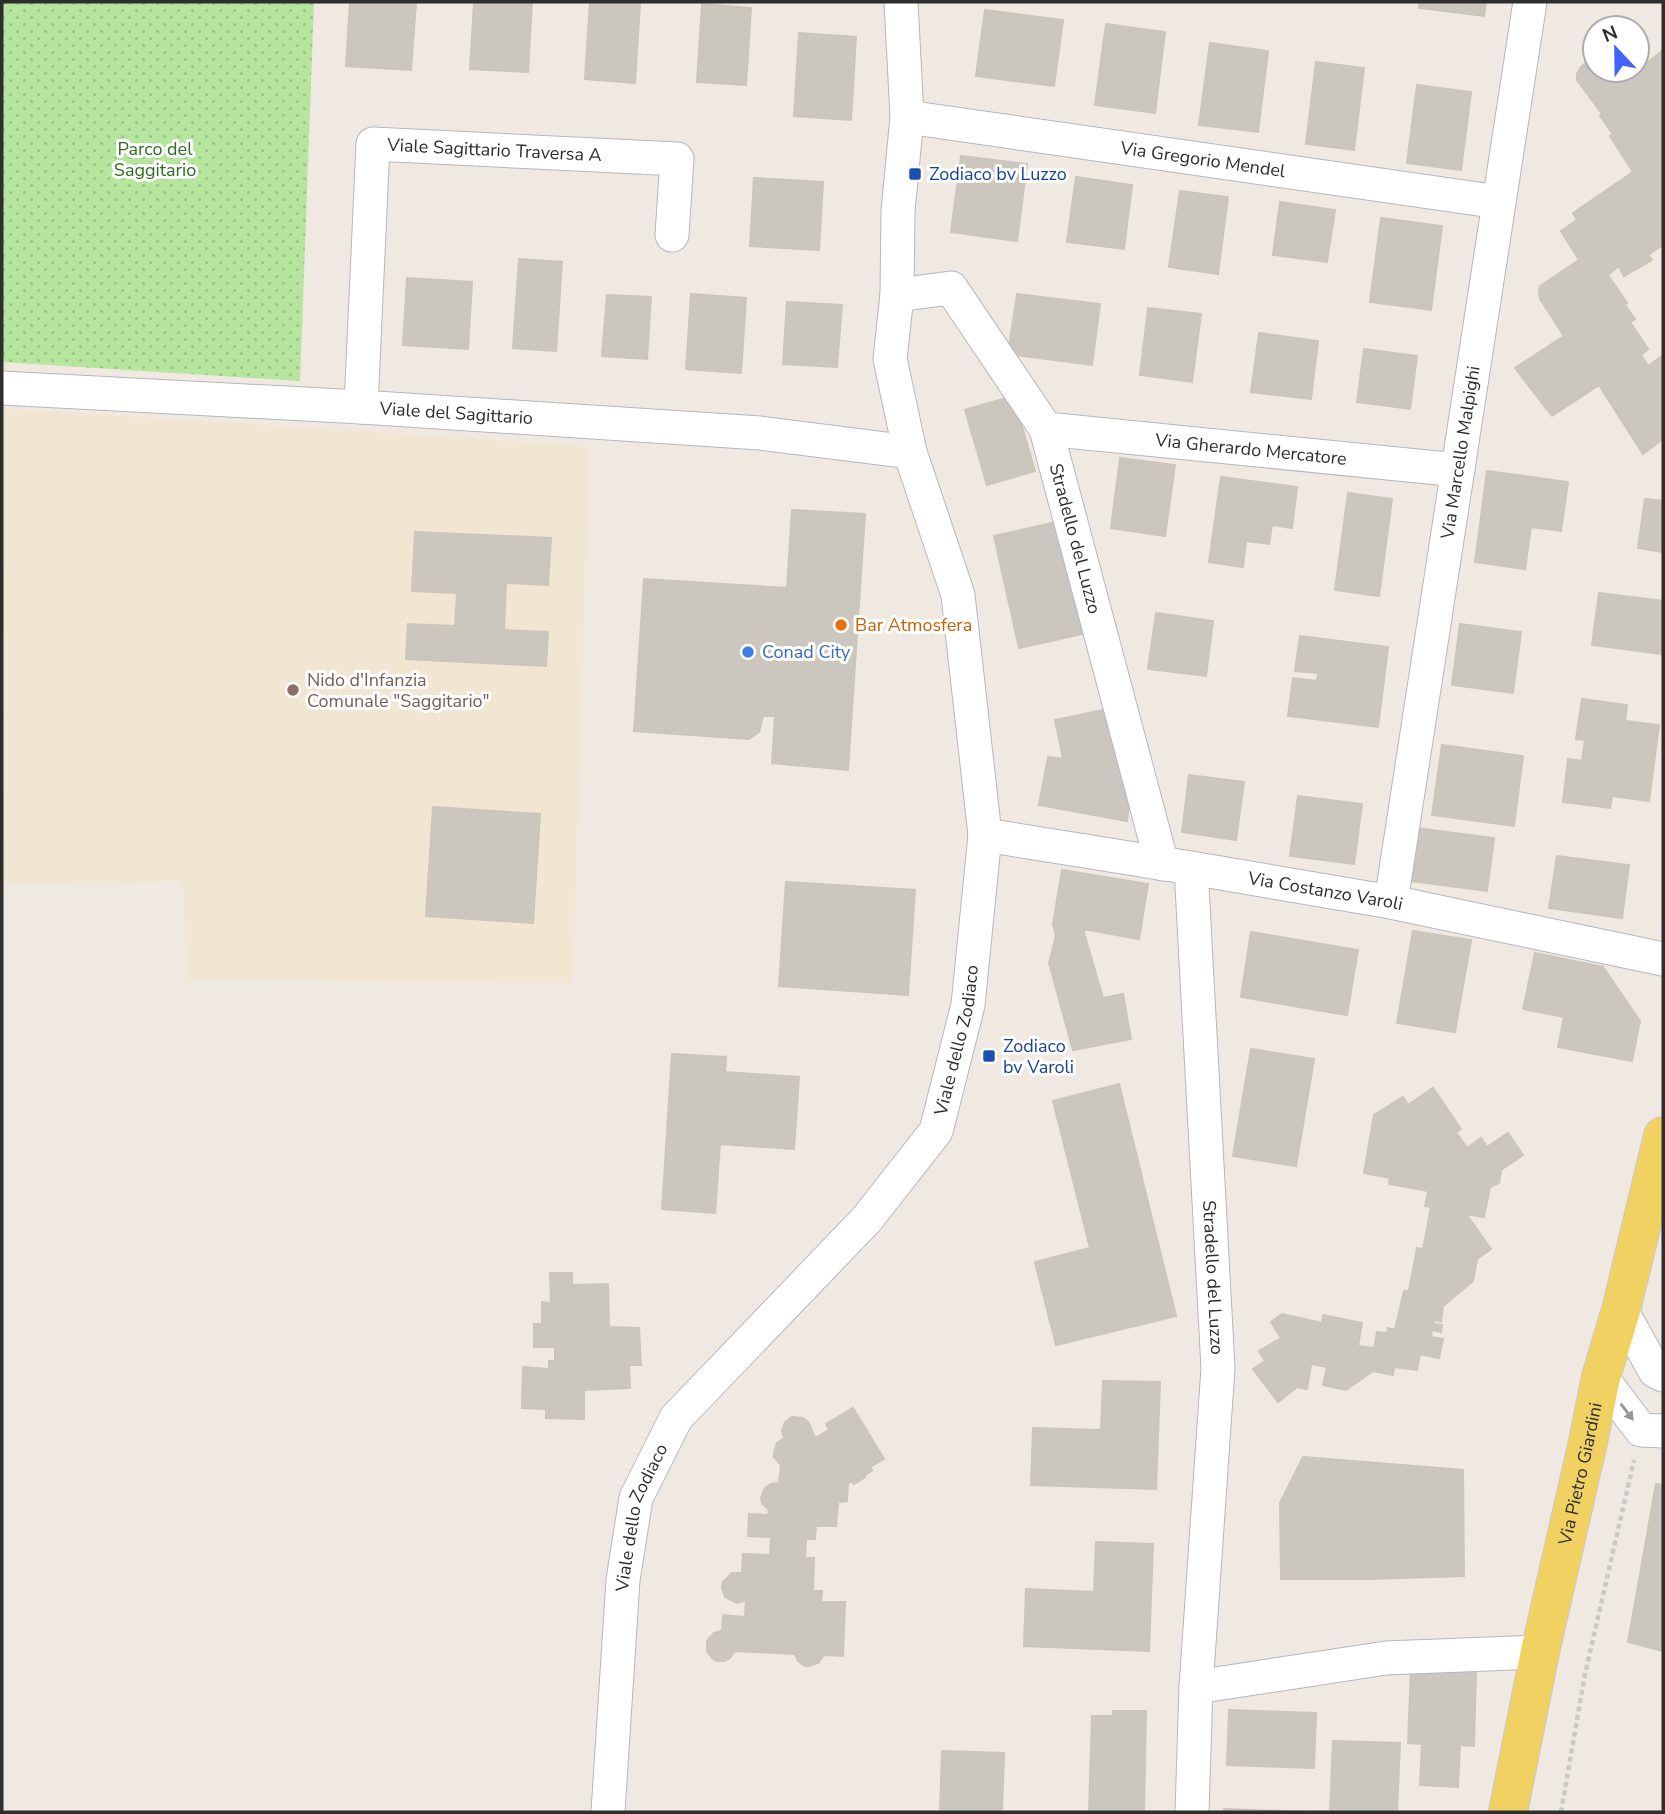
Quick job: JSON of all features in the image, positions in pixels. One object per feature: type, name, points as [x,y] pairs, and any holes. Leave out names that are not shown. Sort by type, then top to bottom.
[{"type":"main road","name":"Via Pietro Giardini","points":[[1508,1812],[1539,1652],[1601,1377],[1663,1136]]},
{"type":"street","points":[[901,2],[907,117]]},
{"type":"street","name":"Via Marcello Malpighi","points":[[1391,902],[1530,2]]},
{"type":"street","name":"Via Gregorio Mendel","points":[[907,117],[1499,202]]},
{"type":"street","name":"Viale dello Zodiaco","points":[[608,1812],[623,1580],[636,1498],[676,1418],[867,1219],[936,1131],[968,1005],[985,835],[958,595],[911,452],[891,359],[897,295],[898,211],[907,117]]},
{"type":"street","name":"Viale Sagittario Traversa A","points":[[361,407],[373,144],[677,159],[672,235]]},
{"type":"street","name":"Stradello del Luzzo","points":[[897,295],[951,288],[1046,429],[1177,866],[1218,1368],[1196,1687],[1192,1812]]},
{"type":"street","name":"Viale del Sagittario","points":[[2,388],[361,407],[760,433],[911,452]]},
{"type":"street","name":"Via Gherardo Mercatore","points":[[1046,429],[1458,470]]},
{"type":"street","name":"Via Costanzo Varoli","points":[[985,835],[1391,902],[1663,959]]},
{"type":"street","points":[[1601,1377],[1659,1373],[1620,1310]]},
{"type":"street","points":[[1601,1377],[1652,1430]]},
{"type":"street","points":[[1196,1687],[1386,1658],[1539,1652]]},
{"type":"path","points":[[1561,1812],[1586,1674],[1652,1430]]},
{"type":"shaded area","name":"Nido d'Infanzia Comunale \"Saggitario\"","points":[[2,408],[589,446],[573,983],[188,980],[182,881],[3,884],[5,568],[2,567]]},
{"type":"green space","name":"Parco del Saggitario","points":[[2,2],[314,2],[300,381],[2,362]]},
{"type":"building","points":[[350,2],[416,2],[411,70],[346,66]]},
{"type":"building","points":[[474,2],[532,2],[528,72],[470,69]]},
{"type":"building","points":[[590,2],[640,2],[635,83],[585,79]]},
{"type":"building","points":[[1420,2],[1486,2],[1484,16],[1419,8]]},
{"type":"building","points":[[702,4],[751,8],[746,85],[697,82]]},
{"type":"building","points":[[985,10],[1063,20],[1054,86],[976,76]]},
{"type":"building","points":[[1106,24],[1165,32],[1155,113],[1095,105]]},
{"type":"building","points":[[799,33],[856,37],[851,120],[794,116]]},
{"type":"building","points":[[1210,43],[1268,51],[1258,132],[1199,125]]},
{"type":"building","points":[[1663,50],[1663,241],[1659,244],[1661,246],[1648,255],[1652,260],[1624,276],[1619,266],[1608,275],[1635,319],[1630,322],[1648,349],[1641,355],[1648,366],[1662,356],[1663,359],[1663,439],[1643,454],[1599,385],[1552,416],[1515,368],[1564,336],[1540,299],[1539,292],[1540,286],[1579,260],[1561,231],[1577,220],[1573,213],[1633,172],[1610,136],[1613,134],[1600,116],[1602,114],[1577,80],[1577,74],[1581,67],[1581,84],[1651,84],[1651,60]]},
{"type":"building","points":[[1316,62],[1364,68],[1354,150],[1306,144]]},
{"type":"building","points":[[1417,85],[1471,92],[1461,170],[1407,163]]},
{"type":"building","points":[[961,156],[1027,164],[1017,241],[951,232]]},
{"type":"building","points":[[1076,177],[1132,185],[1124,249],[1067,242]]},
{"type":"building","points":[[754,178],[823,182],[819,250],[750,246]]},
{"type":"building","points":[[1180,191],[1228,197],[1218,274],[1169,267]]},
{"type":"building","points":[[1280,202],[1335,210],[1327,262],[1273,255]]},
{"type":"building","points":[[1381,218],[1442,226],[1431,310],[1370,302]]},
{"type":"building","points":[[519,259],[562,262],[556,351],[513,348]]},
{"type":"building","points":[[407,278],[472,282],[468,349],[403,345]]},
{"type":"building","points":[[691,294],[746,298],[741,373],[686,369]]},
{"type":"building","points":[[1017,294],[1100,304],[1092,365],[1008,354]]},
{"type":"building","points":[[607,295],[651,297],[647,359],[602,356]]},
{"type":"building","points":[[787,302],[842,305],[837,367],[783,364]]},
{"type":"building","points":[[1148,308],[1201,314],[1192,382],[1140,375]]},
{"type":"building","points":[[1259,333],[1318,341],[1311,399],[1251,392]]},
{"type":"building","points":[[1364,349],[1417,356],[1410,409],[1357,402]]},
{"type":"building","points":[[1013,396],[1035,471],[987,485],[965,410]]},
{"type":"building","points":[[1120,458],[1175,465],[1165,536],[1111,528]]},
{"type":"building","points":[[1487,471],[1568,482],[1561,531],[1531,527],[1525,569],[1475,562]]},
{"type":"building","points":[[1221,477],[1297,487],[1292,528],[1272,525],[1269,544],[1246,541],[1243,567],[1209,562]]},
{"type":"building","points":[[1348,493],[1392,499],[1379,596],[1335,590]]},
{"type":"building","points":[[1645,499],[1663,501],[1663,552],[1638,548]]},
{"type":"building","name":"Conad City","points":[[792,510],[865,514],[848,770],[772,763],[775,716],[763,716],[759,732],[749,739],[634,731],[644,579],[787,588]]},
{"type":"building","points":[[1057,522],[1082,634],[1019,648],[994,536]]},
{"type":"building","points":[[415,532],[551,538],[548,585],[506,583],[504,630],[548,632],[546,666],[406,659],[408,624],[455,626],[457,593],[412,591]]},
{"type":"building","points":[[1599,593],[1663,601],[1663,654],[1592,645]]},
{"type":"building","points":[[1156,613],[1213,621],[1206,676],[1148,669]]},
{"type":"building","points":[[1460,624],[1521,632],[1513,693],[1452,685]]},
{"type":"building","points":[[1300,636],[1388,647],[1378,727],[1288,716],[1293,678],[1317,681],[1318,673],[1295,671]]},
{"type":"building","points":[[1582,699],[1627,705],[1625,721],[1659,725],[1649,801],[1612,796],[1610,808],[1563,802],[1568,759],[1582,761],[1585,740],[1576,739]]},
{"type":"building","points":[[1113,708],[1130,797],[1127,821],[1039,805],[1048,757],[1063,759],[1055,720]]},
{"type":"building","points":[[1442,745],[1523,756],[1514,826],[1432,815]]},
{"type":"building","points":[[1189,775],[1244,782],[1236,840],[1182,832]]},
{"type":"building","points":[[1298,796],[1362,804],[1354,864],[1290,856]]},
{"type":"building","points":[[433,807],[540,814],[533,923],[426,916]]},
{"type":"building","points":[[1416,828],[1494,838],[1487,891],[1409,881]]},
{"type":"building","points":[[1557,856],[1629,865],[1622,918],[1549,908]]},
{"type":"building","points":[[1062,870],[1148,884],[1139,939],[1083,929],[1103,998],[1123,994],[1131,1039],[1073,1050],[1049,963],[1056,935],[1053,924]]},
{"type":"building","points":[[786,882],[915,890],[908,995],[779,986]]},
{"type":"building","points":[[1413,931],[1471,940],[1455,1032],[1397,1023]]},
{"type":"building","points":[[1251,932],[1358,950],[1347,1015],[1241,997]]},
{"type":"building","points":[[1535,953],[1603,967],[1640,1021],[1632,1061],[1558,1047],[1564,1017],[1523,1009]]},
{"type":"building","points":[[1251,1049],[1314,1059],[1296,1166],[1233,1156]]},
{"type":"building","points":[[672,1054],[726,1057],[725,1072],[799,1077],[794,1149],[720,1144],[715,1213],[662,1209]]},
{"type":"building","points":[[1119,1084],[1176,1316],[1056,1345],[1035,1262],[1090,1248],[1053,1101]]},
{"type":"building","points":[[1433,1088],[1461,1129],[1456,1132],[1467,1148],[1481,1138],[1487,1147],[1508,1133],[1523,1155],[1501,1170],[1499,1183],[1490,1187],[1484,1217],[1466,1214],[1491,1249],[1477,1259],[1473,1281],[1443,1306],[1441,1321],[1434,1320],[1433,1324],[1442,1325],[1441,1332],[1432,1330],[1431,1337],[1443,1339],[1439,1358],[1420,1354],[1417,1370],[1394,1367],[1393,1375],[1373,1371],[1346,1390],[1323,1385],[1327,1367],[1311,1364],[1307,1389],[1297,1387],[1278,1402],[1253,1369],[1265,1361],[1259,1351],[1281,1338],[1271,1322],[1282,1314],[1322,1323],[1323,1315],[1362,1323],[1358,1346],[1374,1348],[1377,1332],[1387,1333],[1388,1328],[1395,1330],[1404,1291],[1409,1291],[1417,1248],[1423,1249],[1431,1207],[1425,1206],[1428,1191],[1389,1184],[1390,1178],[1364,1173],[1374,1115],[1403,1097],[1408,1105]]},
{"type":"building","points":[[550,1273],[572,1273],[572,1285],[608,1284],[609,1327],[639,1328],[641,1365],[629,1365],[630,1388],[584,1390],[584,1419],[546,1418],[546,1409],[522,1408],[523,1367],[549,1369],[549,1361],[555,1361],[555,1347],[534,1347],[534,1324],[542,1324],[542,1302],[551,1303]]},
{"type":"building","points":[[1103,1381],[1160,1382],[1156,1489],[1031,1485],[1033,1428],[1101,1430]]},
{"type":"building","points":[[853,1408],[884,1459],[870,1467],[872,1470],[854,1484],[850,1480],[847,1501],[838,1502],[836,1526],[816,1526],[815,1539],[806,1539],[805,1558],[814,1558],[813,1591],[822,1591],[821,1602],[845,1602],[843,1656],[824,1655],[818,1663],[809,1666],[798,1661],[795,1654],[735,1651],[724,1661],[713,1659],[707,1651],[707,1641],[714,1633],[722,1631],[723,1615],[745,1617],[746,1600],[737,1603],[725,1597],[723,1582],[732,1573],[742,1573],[743,1554],[770,1555],[771,1537],[748,1536],[749,1514],[768,1515],[769,1510],[761,1498],[765,1488],[779,1483],[781,1465],[774,1457],[774,1452],[777,1443],[784,1438],[782,1431],[785,1422],[792,1417],[803,1418],[809,1423],[815,1438],[829,1430],[826,1424]]},
{"type":"building","points":[[1303,1457],[1463,1470],[1464,1576],[1281,1579],[1280,1503]]},
{"type":"building","points":[[1656,1484],[1663,1485],[1663,1651],[1628,1642]]},
{"type":"building","points":[[1096,1542],[1153,1544],[1149,1651],[1024,1646],[1026,1589],[1094,1592]]},
{"type":"building","points":[[1411,1669],[1476,1671],[1474,1746],[1460,1745],[1458,1787],[1420,1785],[1422,1744],[1408,1743]]},
{"type":"building","points":[[1229,1710],[1316,1713],[1314,1768],[1227,1765]]},
{"type":"building","points":[[1113,1711],[1146,1711],[1144,1812],[1089,1812],[1092,1716],[1113,1716]]},
{"type":"building","points":[[1333,1741],[1400,1743],[1397,1812],[1330,1812]]},
{"type":"building","points":[[942,1751],[1004,1753],[1002,1812],[940,1812]]},
{"type":"building","points":[[1224,1809],[1309,1812],[1224,1812]]},
{"type":"place","name":"Zodiaco bv Luzzo","points":[[915,174]]},
{"type":"place","name":"Bar Atmosfera","points":[[841,625]]},
{"type":"place","name":"Conad City","points":[[748,652]]},
{"type":"place","name":"Nido d'Infanzia Comunale \"Saggitario\"","points":[[293,690]]},
{"type":"place","name":"Zodiaco bv Varoli","points":[[989,1056]]}]
